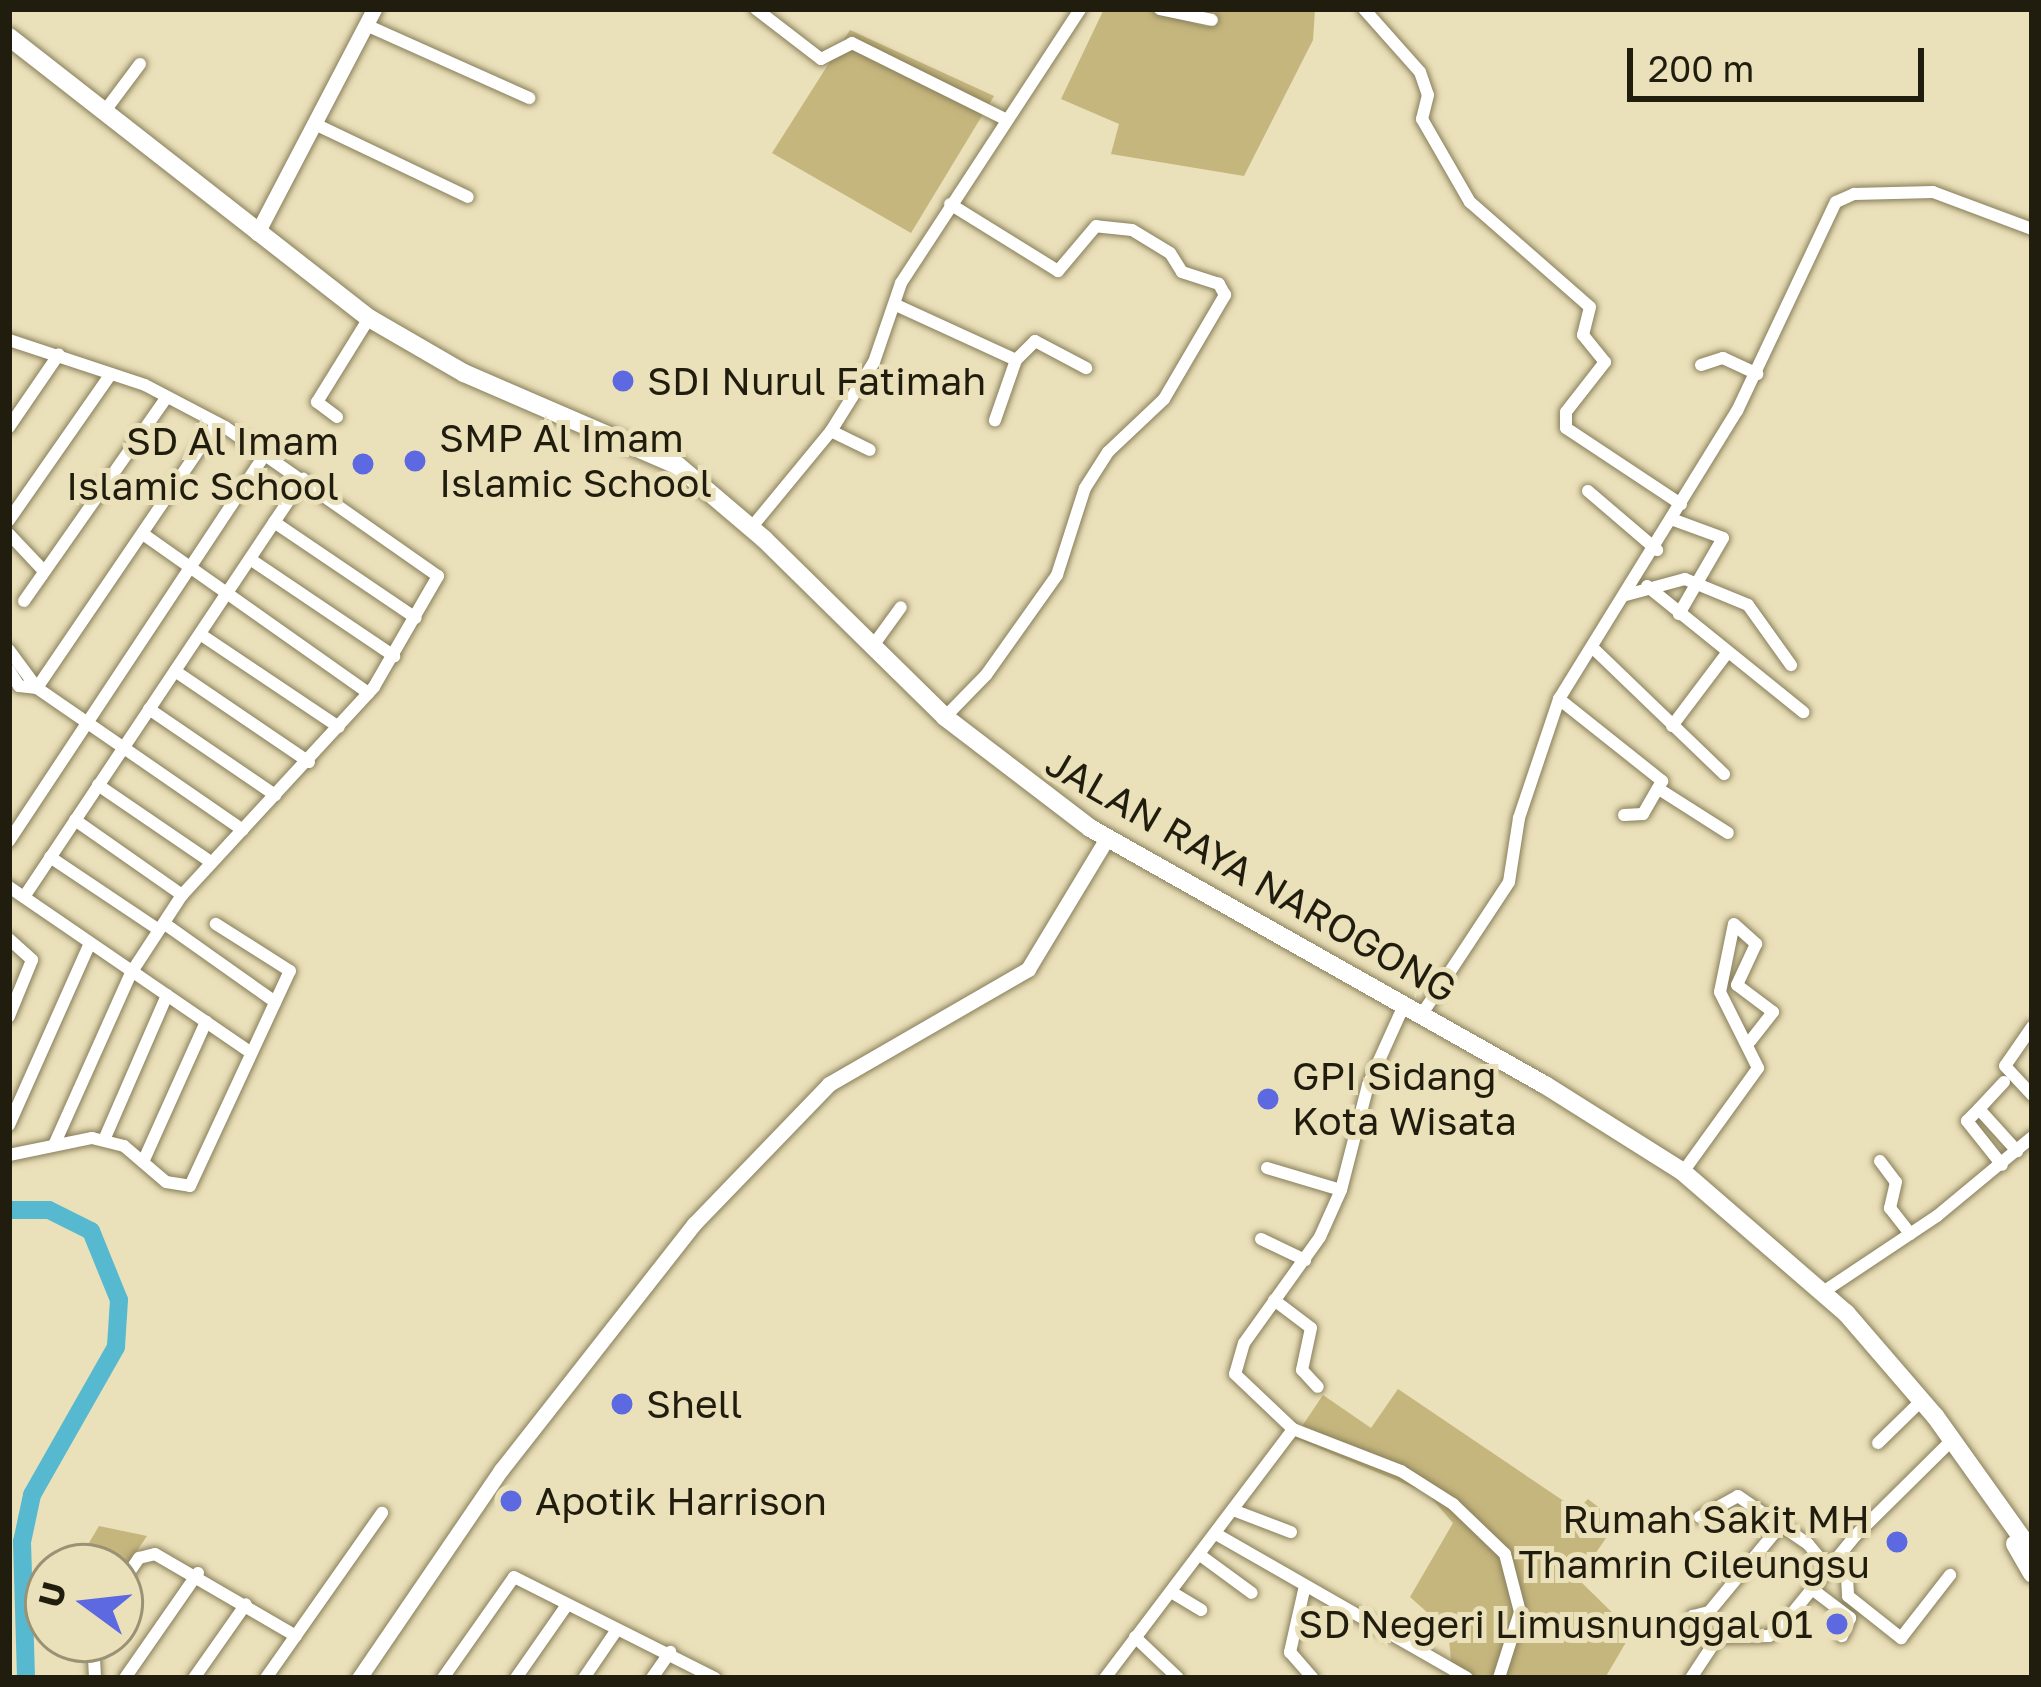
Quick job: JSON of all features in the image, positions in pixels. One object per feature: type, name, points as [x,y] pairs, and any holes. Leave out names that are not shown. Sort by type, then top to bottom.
[{"type":"main road","name":"JALAN RAYA NAROGONG","points":[[9,38],[369,318],[449,366],[677,465],[752,528],[945,717],[1107,838],[1413,1009],[1683,1172],[1823,1292],[1922,1400],[2032,1552]]},
{"type":"main road","name":"JALAN RAYA NAROGONG","points":[[1970,1467],[2032,1574]]},
{"type":"street","points":[[756,9],[821,59],[848,42],[1003,118]]},
{"type":"street","points":[[752,528],[830,431],[874,362],[896,305],[950,203],[1080,9]]},
{"type":"street","points":[[1160,9],[1212,20]]},
{"type":"street","points":[[1364,9],[1420,72],[1428,88],[1422,119],[1470,202],[1590,307],[1583,335],[1605,362],[1566,412],[1566,428],[1681,504]]},
{"type":"street","points":[[257,233],[370,17],[529,98]]},
{"type":"street","points":[[104,112],[140,64]]},
{"type":"street","points":[[317,125],[468,197]]},
{"type":"street","points":[[1499,1678],[1520,1612],[1505,1554],[1453,1504],[1401,1471],[1293,1429],[1234,1374],[1274,1300],[1305,1260],[1341,1190],[1368,1085],[1413,1009],[1509,883],[1519,818],[1559,699],[1657,550],[1757,374],[1841,197],[1933,192],[2032,229]]},
{"type":"street","points":[[945,717],[986,675],[1057,575],[1084,488],[1108,452],[1164,399],[1225,295],[1220,284],[1182,272],[1170,253],[1132,230],[1096,226],[1058,271],[950,203]]},
{"type":"street","points":[[896,305],[956,326],[1016,360]]},
{"type":"street","points":[[337,417],[316,402],[369,318]]},
{"type":"street","points":[[9,340],[111,374],[217,423],[435,570],[416,618],[368,693],[182,895],[130,973],[54,1145]]},
{"type":"street","points":[[995,420],[1016,360],[1035,341],[1086,368]]},
{"type":"street","points":[[9,427],[59,354]]},
{"type":"street","points":[[1701,365],[1723,358],[1757,374]]},
{"type":"street","points":[[9,520],[111,374]]},
{"type":"street","points":[[24,601],[167,397]]},
{"type":"street","points":[[37,688],[217,423]]},
{"type":"street","points":[[830,431],[869,450]]},
{"type":"street","points":[[9,841],[266,452]]},
{"type":"street","points":[[24,897],[303,479]]},
{"type":"street","points":[[1588,491],[1657,550]]},
{"type":"street","points":[[1674,520],[1723,538],[1679,614]]},
{"type":"street","points":[[274,522],[416,618]]},
{"type":"street","points":[[9,534],[44,571]]},
{"type":"street","points":[[143,534],[368,693]]},
{"type":"street","points":[[250,559],[394,656]]},
{"type":"street","points":[[1625,595],[1647,586],[1699,584],[1755,608],[1791,665]]},
{"type":"street","points":[[1647,586],[1803,712]]},
{"type":"street","points":[[872,647],[902,607]]},
{"type":"street","points":[[200,634],[339,727]]},
{"type":"street","points":[[1593,648],[1724,773]]},
{"type":"street","points":[[9,650],[37,688],[243,830]]},
{"type":"street","points":[[1672,726],[1727,653]]},
{"type":"street","points":[[9,670],[19,686]]},
{"type":"street","points":[[175,670],[309,762]]},
{"type":"street","points":[[19,686],[37,688]]},
{"type":"street","points":[[9,703],[19,686]]},
{"type":"street","points":[[1559,699],[1660,778],[1662,791],[1643,814],[1624,815]]},
{"type":"street","points":[[149,709],[275,796]]},
{"type":"street","points":[[98,785],[211,862]]},
{"type":"street","points":[[1662,791],[1728,833]]},
{"type":"street","points":[[75,820],[182,895]]},
{"type":"street","points":[[359,1678],[501,1470],[694,1224],[829,1084],[1028,969],[1107,838]]},
{"type":"street","points":[[50,857],[275,1001]]},
{"type":"street","points":[[9,886],[250,1052]]},
{"type":"street","points":[[9,1155],[104,1140],[143,1162],[166,1182],[190,1186],[290,971],[216,924]]},
{"type":"street","points":[[1683,1172],[1758,1068],[1750,1041],[1720,992],[1735,924],[1756,944],[1737,985],[1774,1012],[1750,1041]]},
{"type":"street","points":[[9,939],[32,960],[9,1016]]},
{"type":"street","points":[[9,1125],[90,943]]},
{"type":"street","points":[[104,1140],[167,995]]},
{"type":"street","points":[[143,1162],[206,1022]]},
{"type":"street","points":[[2032,1027],[2005,1066],[2032,1095]]},
{"type":"street","points":[[2002,1165],[1967,1121],[2004,1082]]},
{"type":"street","points":[[1979,1108],[2017,1151]]},
{"type":"street","points":[[1823,1292],[1910,1234],[2032,1137]]},
{"type":"street","points":[[1880,1161],[1896,1182],[1890,1208],[1910,1234]]},
{"type":"street","points":[[1267,1168],[1341,1190]]},
{"type":"street","points":[[1261,1239],[1305,1260]]},
{"type":"street","points":[[1274,1300],[1311,1328],[1302,1370],[1318,1387]]},
{"type":"street","points":[[1877,1443],[1922,1400]]},
{"type":"street","points":[[1105,1678],[1293,1429]]},
{"type":"street","points":[[1690,1678],[1710,1644],[1731,1631],[1769,1636],[1831,1564],[1952,1440]]},
{"type":"street","points":[[1700,1516],[1734,1495],[1847,1576],[1848,1596],[1901,1638],[1950,1575]]},
{"type":"street","points":[[1233,1510],[1291,1532]]},
{"type":"street","points":[[274,1675],[382,1513]]},
{"type":"street","points":[[1710,1644],[1693,1616],[1709,1612],[1781,1525]]},
{"type":"street","points":[[1216,1534],[1304,1590],[1467,1678]]},
{"type":"street","points":[[144,1554],[197,1574],[296,1636]]},
{"type":"street","points":[[1200,1555],[1252,1593]]},
{"type":"street","points":[[125,1678],[197,1574]]},
{"type":"street","points":[[443,1678],[508,1579],[521,1577],[616,1631],[670,1652],[715,1678]]},
{"type":"street","points":[[1812,1589],[1850,1618],[1842,1636]]},
{"type":"street","points":[[1304,1590],[1290,1652],[1312,1678]]},
{"type":"street","points":[[1173,1593],[1201,1610]]},
{"type":"street","points":[[194,1678],[246,1604]]},
{"type":"street","points":[[516,1678],[567,1605]]},
{"type":"street","points":[[584,1678],[616,1631]]},
{"type":"street","points":[[1136,1637],[1178,1678]]},
{"type":"street","points":[[652,1678],[670,1652]]},
{"type":"shaded area","points":[[1104,9],[1142,9],[1208,27],[1217,9],[1315,9],[1313,40],[1244,176],[1111,154],[1119,124],[1061,99]]},
{"type":"shaded area","points":[[850,30],[994,96],[911,233],[772,153]]},
{"type":"shaded area","points":[[1398,1389],[1577,1510],[1588,1499],[1617,1522],[1578,1579],[1632,1632],[1605,1678],[1453,1678],[1448,1631],[1410,1597],[1453,1523],[1427,1493],[1294,1438],[1323,1395],[1371,1428]]},
{"type":"shaded area","points":[[99,1526],[147,1536],[142,1543],[89,1543]]},
{"type":"waterway","points":[[9,1210],[49,1210],[91,1231],[119,1300],[116,1347],[32,1495],[22,1542],[26,1678]]},
{"type":"place","name":"SDI Nurul Fatimah","points":[[623,381]]},
{"type":"place","name":"SMP Al Imam Islamic School","points":[[415,461]]},
{"type":"place","name":"SD Al Imam Islamic School","points":[[363,464]]},
{"type":"place","name":"GPI Sidang Kota Wisata","points":[[1268,1099]]},
{"type":"place","name":"Shell","points":[[622,1404]]},
{"type":"place","name":"Apotik Harrison","points":[[511,1501]]},
{"type":"place","name":"Rumah Sakit MH Thamrin Cileungsu","points":[[1897,1542]]},
{"type":"place","name":"SD Negeri Limusnunggal 01","points":[[1837,1624]]}]
